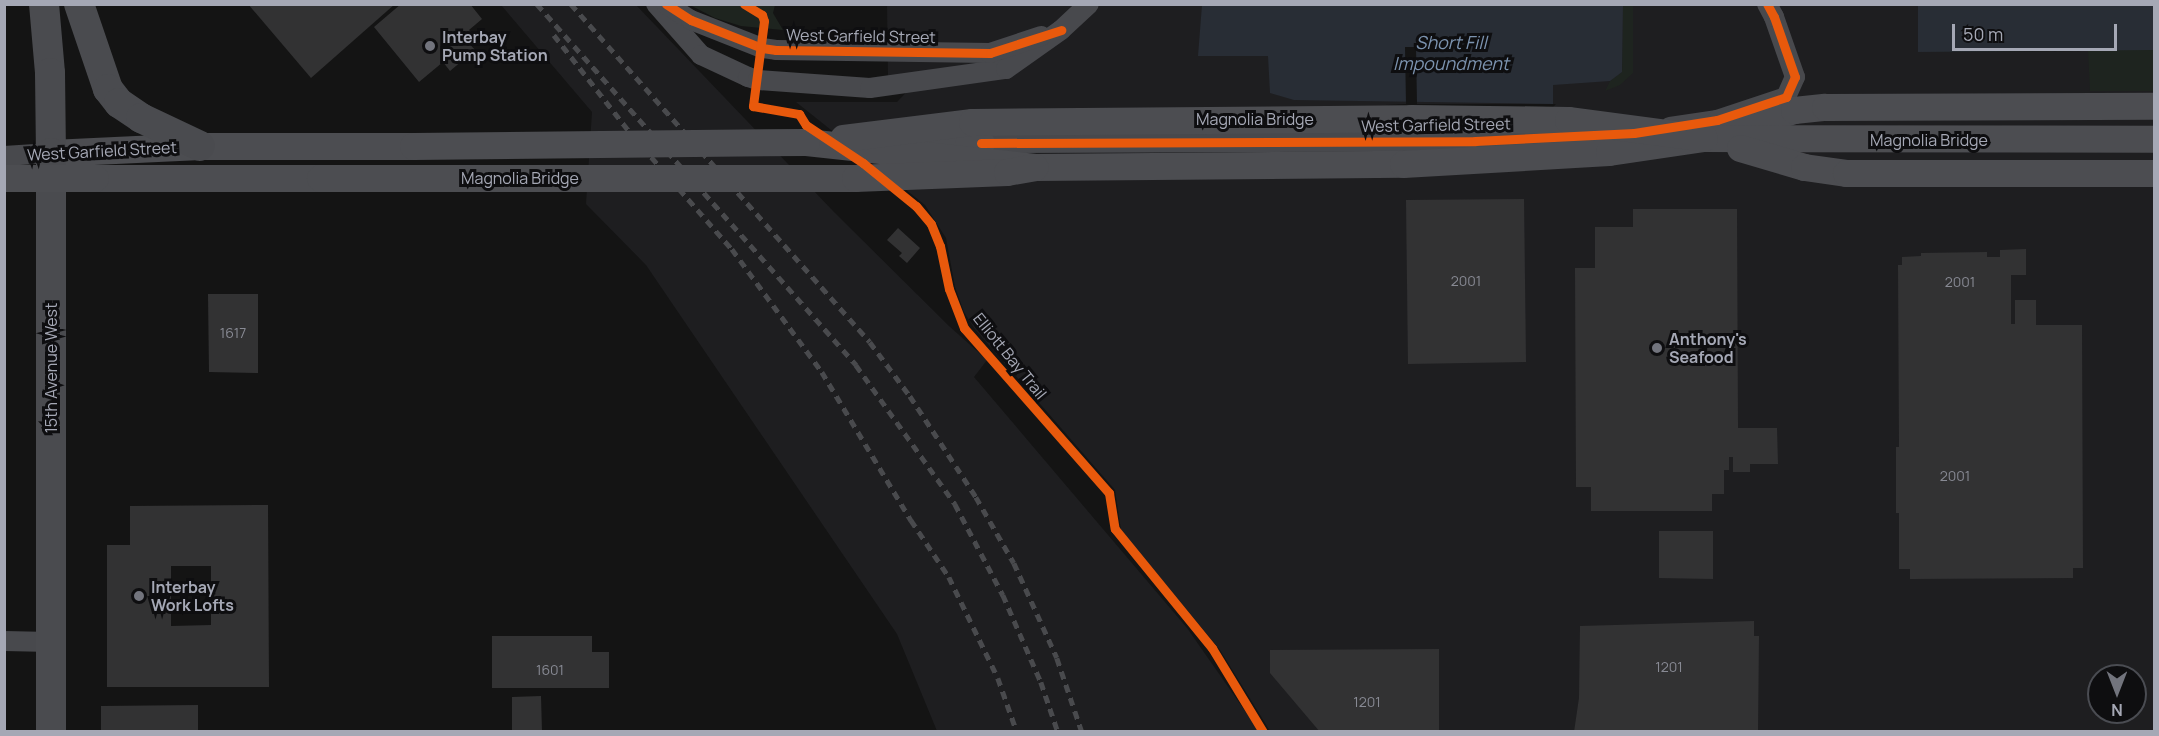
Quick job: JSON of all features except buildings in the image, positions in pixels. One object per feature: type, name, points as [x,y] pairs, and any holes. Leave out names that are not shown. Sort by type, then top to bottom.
[{"type":"main road","name":"15th Avenue West","points":[[44,4],[50,73],[51,153],[51,732]]},
{"type":"main road","points":[[79,4],[108,89],[119,103],[141,118],[200,146]]},
{"type":"main road","points":[[1704,138],[1794,110],[1825,107],[2154,106]]},
{"type":"main road","name":"Magnolia Bridge","points":[[200,146],[806,142],[972,122],[1411,118],[1568,120],[1704,138],[2154,139]]},
{"type":"main road","points":[[843,138],[968,138],[981,143]]},
{"type":"main road","points":[[1704,138],[1804,167],[1846,173],[2154,173]]},
{"type":"main road","name":"Magnolia Bridge","points":[[806,142],[915,156],[1035,167],[1403,164],[1609,152],[1704,138]]},
{"type":"main road","points":[[778,178],[803,167],[870,164],[981,143]]},
{"type":"main road","name":"West Garfield Street","points":[[51,153],[200,146]]},
{"type":"main road","name":"Magnolia Bridge","points":[[4,178],[778,178],[1007,172],[1035,167]]},
{"type":"street","name":"West Garfield Street","points":[[656,4],[700,55],[758,80],[870,88],[1006,69],[1061,30],[1089,4]]},
{"type":"street","name":"West Garfield Street","points":[[666,4],[691,20],[762,48],[776,50],[990,53],[1061,30]]},
{"type":"street","name":"West Garfield Street","points":[[981,143],[1475,141],[1634,133],[1717,120],[1762,107],[1786,97],[1795,77],[1774,17],[1767,4]]},
{"type":"street","points":[[726,67],[735,37]]},
{"type":"street","name":"West Garfield Street","points":[[4,156],[51,153]]},
{"type":"street","points":[[4,641],[51,642]]},
{"type":"shaded area","points":[[887,4],[1918,4],[1918,52],[2088,51],[2154,91],[2154,731],[1270,731],[1220,650],[1121,530],[1115,490],[974,328],[964,312],[955,287],[946,238],[925,205],[796,102],[897,102],[917,81],[888,78]]},
{"type":"shaded area","points":[[501,5],[636,5],[834,212],[949,326],[987,360],[974,377],[1187,628],[1259,731],[937,731],[897,634],[646,265],[586,204],[592,112]]},
{"type":"shaded area","points":[[690,5],[775,5],[773,13],[783,30],[741,26],[715,18]]},
{"type":"shaded area","points":[[1623,5],[1633,5],[1633,73],[1620,85],[1605,91],[1610,81],[1622,72]]},
{"type":"shaded area","points":[[2154,5],[2154,91],[2090,91],[2088,51],[1918,52]]},
{"type":"water","name":"Short Fill Impoundment","points":[[1202,5],[1623,5],[1622,72],[1610,81],[1553,85],[1553,104],[1294,100],[1270,93],[1268,56],[1198,56]]},
{"type":"water","points":[[1918,5],[2154,5],[2154,50],[1918,52]]},
{"type":"pier","points":[[1405,47],[1416,47],[1417,104],[1556,104],[1553,107],[1385,105],[1406,104]]},
{"type":"railway","points":[[537,4],[856,365],[955,504],[1003,595],[1041,682],[1058,732]]},
{"type":"railway","points":[[571,4],[870,342],[910,396],[976,497],[1014,563],[1057,658],[1082,732]]},
{"type":"railway","points":[[554,35],[633,136],[732,249],[822,372],[911,520],[949,577],[998,678],[1017,732]]},
{"type":"cycle path","points":[[666,4],[691,20],[762,48],[776,50],[990,53],[1061,30]]},
{"type":"cycle path","name":"Elliott Bay Trail","points":[[744,4],[762,15],[764,21],[753,106],[799,114],[806,125],[863,163],[916,206],[931,224],[940,246],[949,289],[964,328],[1109,493],[1115,529],[1212,648],[1263,732]]},
{"type":"cycle path","points":[[981,143],[1475,141],[1634,133],[1717,120],[1786,97],[1795,77],[1774,17],[1767,4]]},
{"type":"place","name":"Interbay Pump Station","points":[[430,46]]},
{"type":"place","name":"Anthony's Seafood","points":[[1657,348]]},
{"type":"place","name":"Interbay Work Lofts","points":[[139,596]]}]
